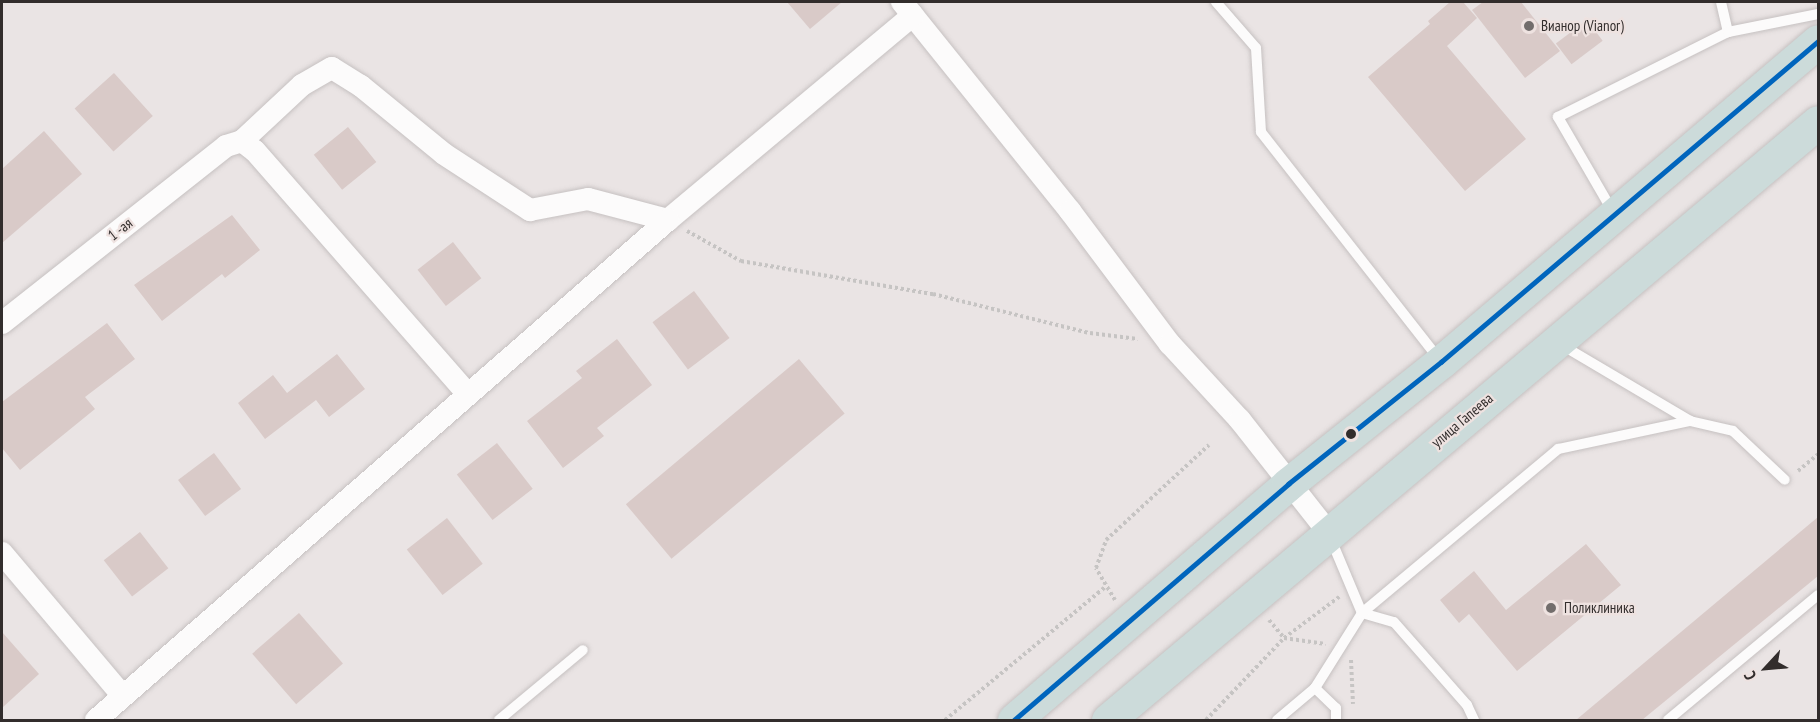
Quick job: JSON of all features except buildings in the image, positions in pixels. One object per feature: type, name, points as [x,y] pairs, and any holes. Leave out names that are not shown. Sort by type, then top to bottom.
[{"type":"highway","points":[[1014,720],[1288,484],[1441,362],[1818,41]]},
{"type":"highway","name":"улица Гапеева","points":[[1108,720],[1328,532],[1818,122]]},
{"type":"street","points":[[96,720],[669,220],[907,8],[1070,210],[1170,344],[1239,420],[1328,532]]},
{"type":"street","name":"1 -ая","points":[[2,323],[226,146],[242,141],[302,85],[332,68],[361,86],[444,154],[530,210],[588,200],[669,220]]},
{"type":"street","points":[[242,141],[255,151],[468,394]]},
{"type":"street","points":[[2,553],[123,696]]},
{"type":"lane","points":[[1216,2],[1256,48],[1261,132],[1441,362]]},
{"type":"lane","points":[[1721,2],[1728,32]]},
{"type":"lane","points":[[1615,215],[1558,117],[1728,32],[1818,15]]},
{"type":"lane","points":[[1557,342],[1690,421],[1733,431],[1785,480]]},
{"type":"lane","points":[[1276,720],[1315,688],[1362,613],[1558,449],[1690,421]]},
{"type":"lane","points":[[1328,532],[1362,613]]},
{"type":"lane","points":[[1668,720],[1818,595]]},
{"type":"lane","points":[[1362,613],[1394,622],[1467,705],[1474,720]]},
{"type":"lane","points":[[499,720],[583,650]]},
{"type":"lane","points":[[1315,688],[1336,708],[1336,720]]},
{"type":"path","points":[[669,220],[741,261],[944,297],[1090,333],[1170,344]]},
{"type":"path","points":[[945,720],[1105,587],[1096,568],[1106,540],[1209,445]]},
{"type":"path","points":[[1785,480],[1818,454]]},
{"type":"path","points":[[1206,720],[1284,638],[1351,647],[1353,710]]},
{"type":"transit line","points":[[1014,720],[1288,484],[1441,362],[1818,41]]},
{"type":"place","name":"Вианор (Vianor)","points":[[1529,26]]},
{"type":"place","name":"Поликлиника","points":[[1551,608]]}]
